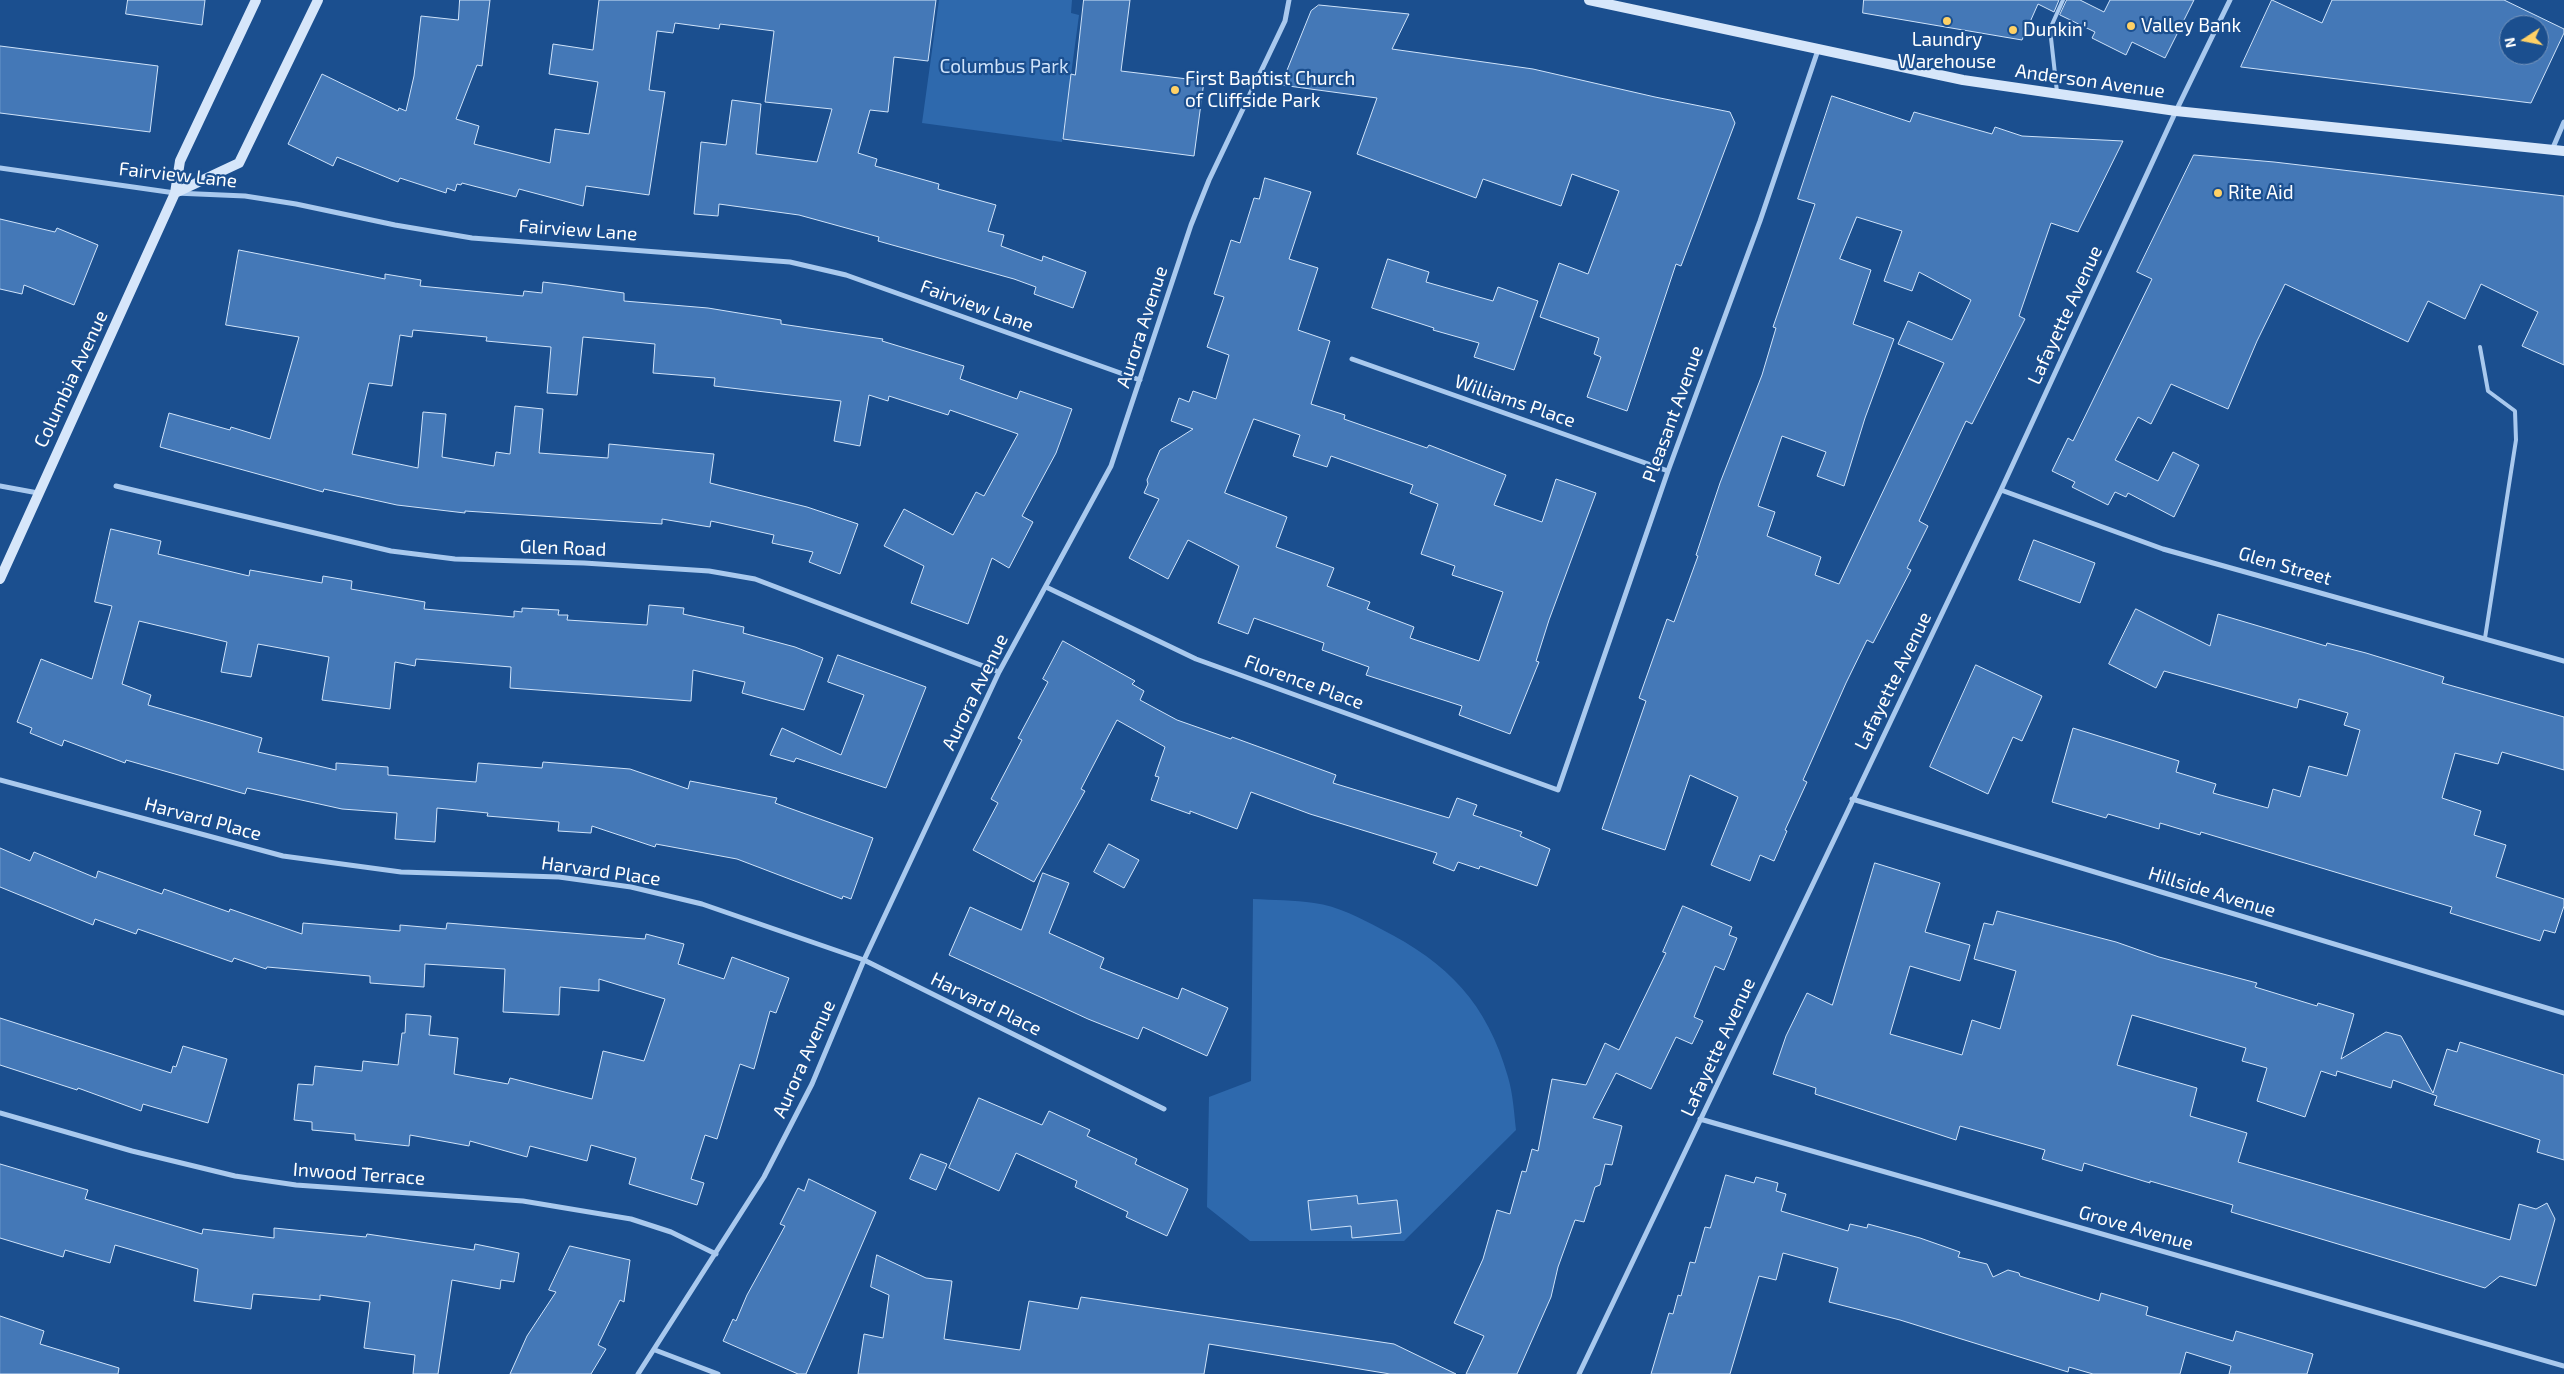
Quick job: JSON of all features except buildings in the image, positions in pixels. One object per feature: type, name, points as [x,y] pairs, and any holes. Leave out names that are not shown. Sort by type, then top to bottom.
[{"type":"main road","name":"Columbia Avenue","points":[[0,579],[175,193],[180,161],[256,0]]},
{"type":"main road","points":[[175,193],[239,163],[318,0]]},
{"type":"main road","name":"Anderson Avenue","points":[[1588,0],[1964,80],[2176,111],[2564,151]]},
{"type":"street","name":"Aurora Avenue","points":[[638,1374],[764,1177],[812,1084],[864,960],[999,672],[1111,466],[1191,225],[1209,180],[1285,21],[1289,0]]},
{"type":"street","name":"Lafayette Avenue","points":[[1579,1374],[2001,490],[2176,111],[2230,0]]},
{"type":"street","name":"Pleasant Avenue","points":[[1558,790],[1668,472],[1760,221],[1818,50]]},
{"type":"street","points":[[2552,150],[2564,122]]},
{"type":"street","name":"Fairview Lane","points":[[0,168],[175,193],[245,196],[472,238],[790,262],[846,275],[1140,380]]},
{"type":"street","name":"Williams Place","points":[[1352,359],[1668,472]]},
{"type":"street","points":[[0,486],[38,493]]},
{"type":"street","name":"Glen Road","points":[[116,486],[391,551],[455,560],[584,563],[709,571],[754,579],[999,672]]},
{"type":"street","name":"Glen Street","points":[[2001,490],[2163,549],[2564,661]]},
{"type":"street","name":"Florence Place","points":[[1046,587],[1196,658],[1558,790]]},
{"type":"street","name":"Harvard Place","points":[[0,780],[283,856],[401,872],[559,877],[631,887],[702,904],[864,960],[1164,1109]]},
{"type":"street","name":"Hillside Avenue","points":[[1852,799],[2564,1012]]},
{"type":"street","name":"Inwood Terrace","points":[[0,1113],[132,1151],[235,1176],[296,1185],[523,1202],[631,1219],[671,1232],[716,1254]]},
{"type":"street","name":"Grove Avenue","points":[[1700,1119],[2564,1366]]},
{"type":"street","points":[[655,1350],[718,1374]]},
{"type":"lane","points":[[2057,93],[2050,29],[2063,0]]},
{"type":"lane","points":[[2480,347],[2488,391],[2515,411],[2516,440],[2485,638]]},
{"type":"green space","name":"Columbus Park","points":[[939,0],[1072,0],[1071,13],[1079,15],[1062,142],[922,123]]},
{"type":"green space","points":[[1253,899],[1299,901],[1332,907],[1357,917],[1405,942],[1445,971],[1462,988],[1489,1027],[1508,1077],[1516,1130],[1404,1241],[1250,1241],[1207,1207],[1209,1097],[1251,1081]]},
{"type":"place","name":"Laundry Warehouse","points":[[1947,21]]},
{"type":"place","name":"Valley Bank","points":[[2131,26]]},
{"type":"place","name":"Dunkin'","points":[[2013,30]]},
{"type":"place","name":"First Baptist Church of Cliffside Park","points":[[1175,90]]},
{"type":"place","name":"Rite Aid","points":[[2218,193]]}]
